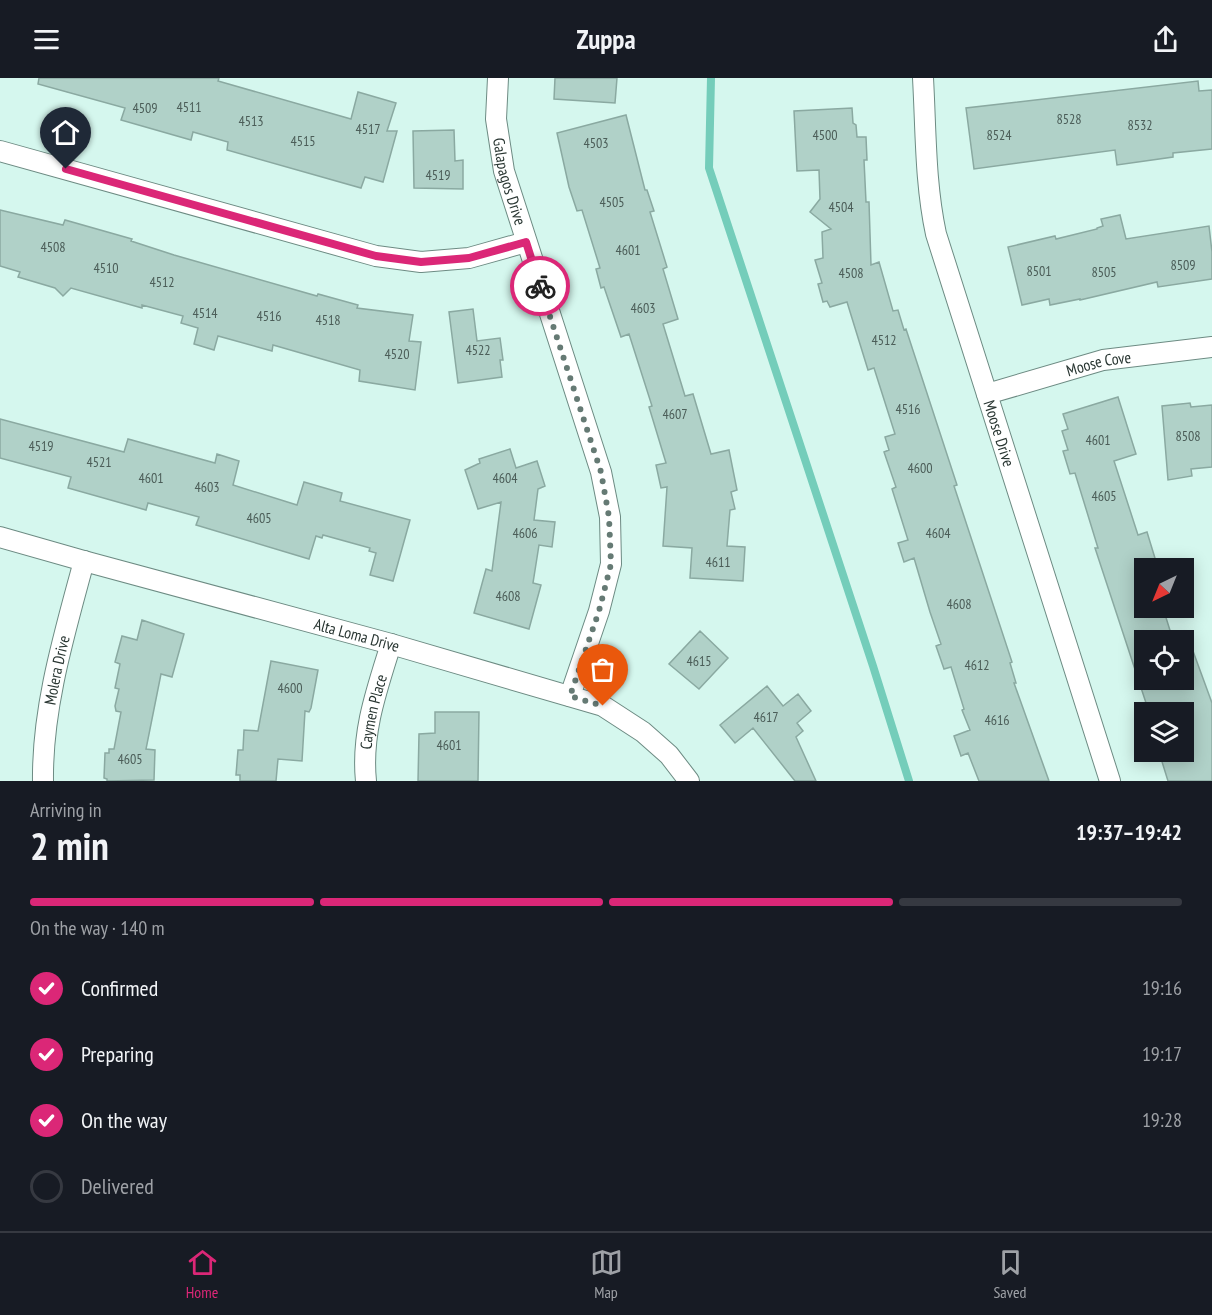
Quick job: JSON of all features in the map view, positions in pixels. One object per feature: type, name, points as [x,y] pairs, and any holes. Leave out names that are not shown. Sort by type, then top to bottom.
[{"type":"street","name":"Galapagos Drive","points":[[498,78],[496,119],[504,171],[601,472],[609,517],[611,564],[599,611],[570,696]]},
{"type":"street","name":"Moose Drive","points":[[923,78],[930,208],[936,234],[1110,781]]},
{"type":"street","points":[[0,151],[376,256],[421,262],[469,258],[526,242]]},
{"type":"street","name":"Moose Cove","points":[[987,394],[1103,360],[1212,347]]},
{"type":"street","name":"Alta Loma Drive","points":[[0,537],[391,644],[603,706],[643,732],[669,754],[689,781]]},
{"type":"street","name":"Molera Drive","points":[[44,781],[43,757],[54,678],[84,561]]},
{"type":"street","name":"Caymen Place","points":[[366,781],[366,732],[391,644]]},
{"type":"building","points":[[39,78],[219,78],[218,81],[351,119],[358,92],[396,103],[387,131],[397,131],[383,182],[365,177],[361,188],[227,150],[228,142],[193,132],[191,140],[121,120],[125,108],[38,84]]},
{"type":"building","points":[[555,78],[617,78],[615,103],[554,99]]},
{"type":"building","points":[[1198,81],[1199,91],[1212,90],[1212,149],[1173,153],[1173,157],[1117,165],[1115,150],[974,169],[966,108]]},
{"type":"building","points":[[852,108],[857,137],[866,137],[867,160],[864,160],[866,202],[869,202],[871,265],[879,262],[893,311],[898,310],[904,330],[906,329],[957,485],[954,486],[1012,662],[1010,663],[1016,683],[1014,683],[1049,781],[979,781],[968,753],[961,756],[954,736],[970,730],[962,710],[964,709],[951,667],[944,669],[936,646],[941,644],[914,558],[904,562],[898,543],[908,540],[892,489],[896,487],[884,452],[889,450],[885,437],[895,434],[874,368],[868,370],[847,302],[830,307],[827,301],[823,302],[818,284],[822,283],[815,260],[823,258],[822,232],[831,229],[810,212],[820,199],[819,170],[797,171],[794,111]]},
{"type":"building","points":[[626,115],[645,190],[647,190],[654,211],[650,212],[667,267],[663,269],[678,319],[663,324],[685,396],[693,394],[711,454],[729,450],[737,490],[731,492],[735,509],[730,510],[727,546],[745,547],[743,581],[690,578],[692,548],[663,546],[667,487],[661,488],[656,465],[666,463],[649,407],[652,406],[629,334],[621,337],[604,287],[601,288],[596,269],[600,268],[582,210],[577,211],[569,187],[557,133]]},
{"type":"building","points":[[454,130],[455,161],[463,160],[463,189],[414,188],[413,131]]},
{"type":"building","points":[[0,210],[63,225],[65,220],[132,239],[131,241],[174,255],[317,296],[318,294],[358,305],[357,308],[413,315],[409,341],[421,342],[415,390],[359,381],[360,370],[273,345],[272,351],[218,336],[214,350],[194,344],[198,328],[181,323],[183,316],[142,305],[142,308],[71,288],[63,296],[55,288],[18,277],[20,272],[0,266]]},
{"type":"building","points":[[1120,215],[1126,239],[1209,226],[1212,279],[1158,287],[1157,282],[1080,300],[1050,305],[1049,299],[1022,305],[1008,247],[1097,229],[1103,226],[1101,219]]},
{"type":"building","points":[[473,309],[477,341],[500,338],[503,360],[500,360],[502,377],[458,383],[449,312]]},
{"type":"building","points":[[1118,397],[1136,454],[1114,461],[1138,535],[1147,532],[1155,558],[1134,558],[1134,618],[1166,618],[1170,630],[1134,630],[1134,666],[1095,548],[1098,548],[1075,473],[1070,474],[1063,451],[1068,450],[1062,431],[1068,429],[1063,414]]},
{"type":"building","points":[[1190,403],[1191,407],[1212,405],[1212,467],[1191,469],[1192,476],[1168,480],[1162,406]]},
{"type":"building","points":[[0,419],[124,452],[128,439],[215,463],[217,454],[239,461],[233,485],[297,505],[304,482],[342,493],[340,501],[410,520],[393,581],[370,575],[376,553],[369,551],[370,548],[323,535],[322,538],[316,536],[309,559],[196,525],[199,517],[148,503],[146,510],[68,488],[71,477],[0,458]]},
{"type":"building","points":[[510,449],[516,468],[537,461],[545,486],[538,489],[534,520],[555,522],[552,547],[539,545],[533,583],[541,585],[529,629],[474,613],[486,569],[492,571],[501,502],[478,509],[465,470],[480,463],[479,459]]},
{"type":"building","points":[[142,620],[184,634],[172,677],[161,674],[146,749],[155,750],[154,780],[107,781],[104,778],[105,753],[109,753],[109,749],[114,749],[121,712],[116,711],[115,706],[119,689],[115,688],[120,664],[115,662],[122,636],[137,640]]},
{"type":"building","points":[[700,631],[728,658],[699,689],[669,664]]},
{"type":"building","points":[[1194,654],[1212,703],[1212,781],[1168,781],[1162,762],[1194,762],[1194,702],[1146,702],[1142,690],[1194,690]]},
{"type":"building","points":[[271,661],[318,670],[311,708],[309,712],[305,711],[302,761],[278,759],[276,781],[240,781],[240,775],[236,775],[238,750],[243,750],[244,730],[258,731]]},
{"type":"building","points":[[767,686],[783,706],[798,694],[811,711],[797,723],[803,731],[796,737],[816,781],[795,781],[753,728],[735,743],[720,725]]},
{"type":"building","points":[[435,712],[479,712],[478,781],[418,781],[419,734],[435,733]]},
{"type":"waterway","points":[[711,78],[709,168],[909,781]]},
{"type":"way so far","points":[[540,286],[601,472],[609,517],[611,564],[599,611],[570,696],[603,706]]},
{"type":"route","points":[[66,169],[376,256],[421,262],[469,258],[526,242],[540,286]]}]
